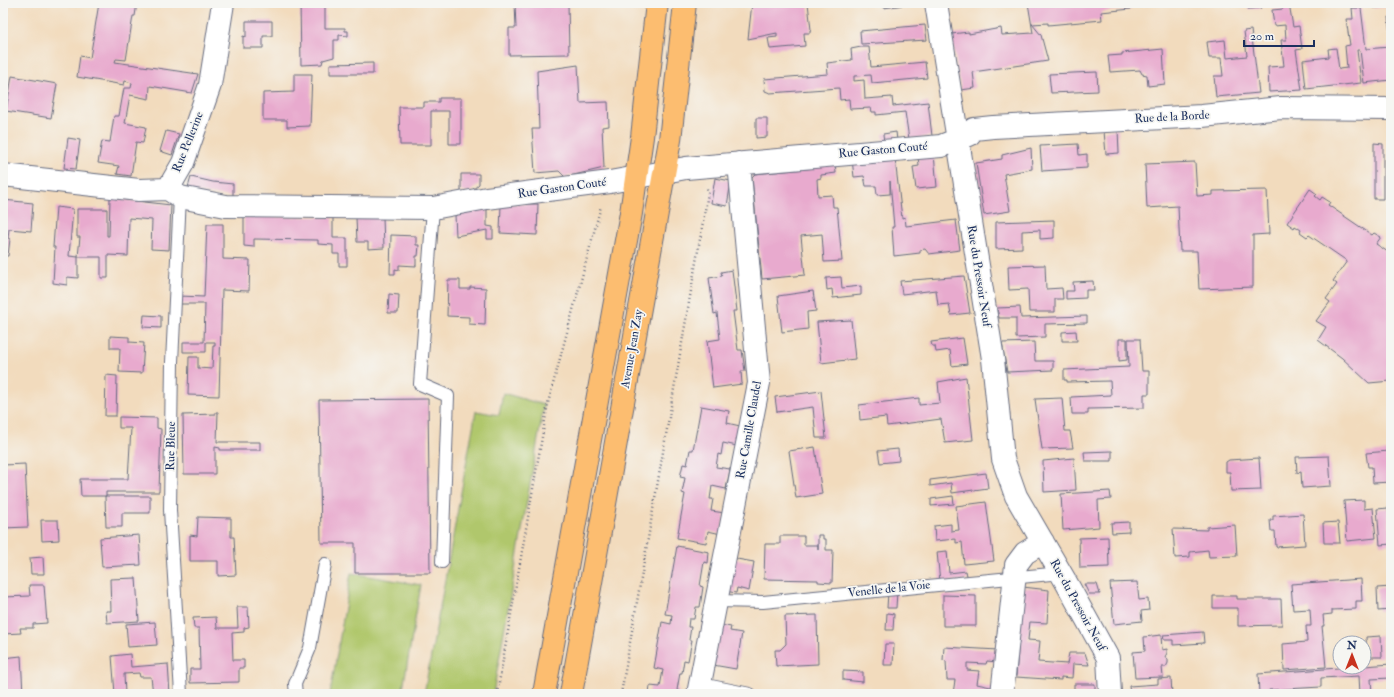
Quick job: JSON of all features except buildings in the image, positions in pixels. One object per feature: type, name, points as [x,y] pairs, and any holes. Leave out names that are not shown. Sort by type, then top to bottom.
[{"type":"main road","points":[[544,694],[636,177],[657,3]]},
{"type":"main road","name":"Avenue Jean Zay","points":[[571,694],[670,140],[685,3]]},
{"type":"street","name":"Rue Pellerine","points":[[174,193],[210,85],[223,3]]},
{"type":"street","name":"Rue du Pressoir Neuf","points":[[936,3],[993,359],[1003,459],[1016,496],[1108,658],[1110,694]]},
{"type":"street","name":"Rue de la Borde","points":[[957,141],[969,135],[974,129],[993,127],[1202,116],[1281,108],[1391,109]]},
{"type":"street","name":"Rue Gaston Couté","points":[[174,193],[226,206],[433,208],[664,173],[686,168],[941,146],[957,141]]},
{"type":"street","name":"Rue Camille Claudel","points":[[700,689],[759,383],[739,163]]},
{"type":"street","points":[[3,175],[174,193]]},
{"type":"street","points":[[1002,694],[1016,565],[1025,553],[1043,542]]},
{"type":"lane","name":"Rue Bleue","points":[[174,193],[170,510],[181,694]]},
{"type":"lane","points":[[433,208],[420,384],[448,396],[442,562]]},
{"type":"lane","points":[[296,694],[295,684],[310,648],[325,564]]},
{"type":"lane","name":"Venelle de la Voie","points":[[716,601],[763,602],[1061,573]]},
{"type":"lane","points":[[700,689],[750,694]]},
{"type":"path","points":[[621,694],[708,193]]},
{"type":"path","points":[[497,694],[548,403],[599,209],[602,204]]},
{"type":"green space","points":[[503,393],[544,405],[493,694],[424,694],[476,411],[499,415]]},
{"type":"green space","points":[[351,573],[421,585],[402,694],[330,694]]}]
